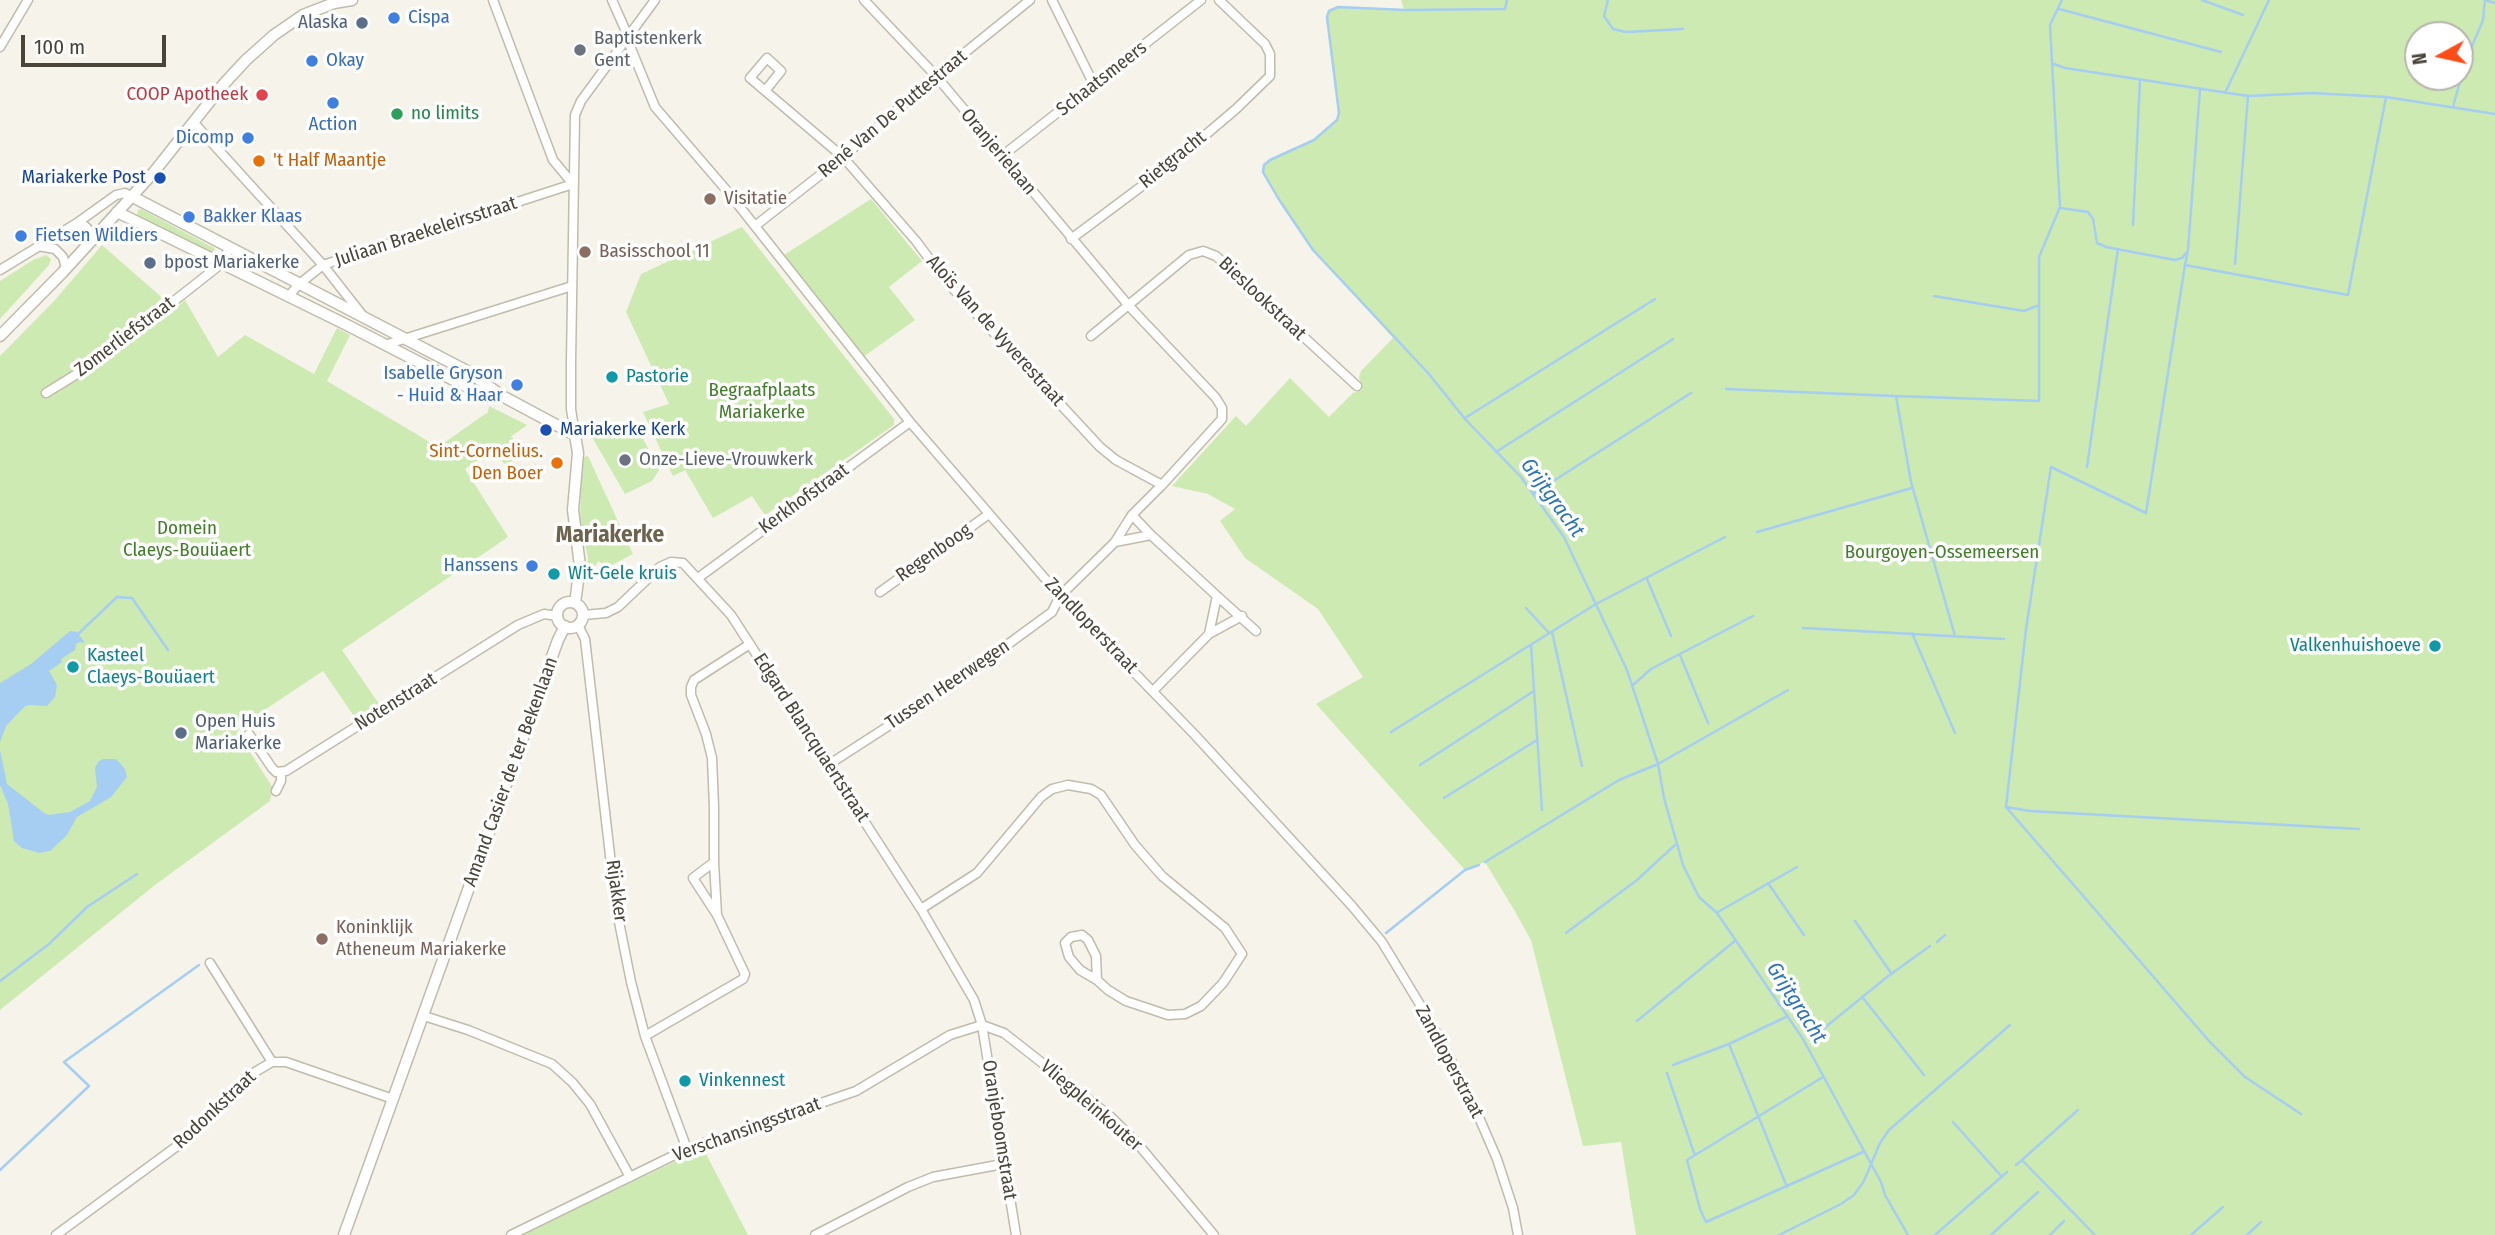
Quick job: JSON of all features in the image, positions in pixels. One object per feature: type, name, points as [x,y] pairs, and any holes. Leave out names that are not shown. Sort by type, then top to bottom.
[{"type":"street","points":[[0,47],[28,0]]},
{"type":"street","points":[[0,336],[154,172],[222,86],[274,35],[303,15],[334,3],[352,0]]},
{"type":"street","points":[[493,0],[553,160],[573,184]]},
{"type":"street","name":"Zandloperstraat","points":[[612,0],[655,107],[755,226],[910,422],[1060,596],[1153,691],[1352,906],[1382,942],[1430,1021],[1476,1111],[1508,1191],[1518,1235]]},
{"type":"street","points":[[575,603],[580,566],[573,510],[578,453],[571,408],[575,115],[581,101],[655,0]]},
{"type":"street","name":"Oranjerielaan","points":[[864,0],[936,76],[1129,306],[1216,398],[1222,408],[1222,419],[1132,515],[1115,542]]},
{"type":"street","name":"René Van De Puttestraat","points":[[755,226],[843,157],[936,76],[1030,0]]},
{"type":"street","points":[[1052,0],[1094,85]]},
{"type":"street","name":"Schaatsmeers","points":[[1002,156],[1200,0]]},
{"type":"street","name":"Rietgracht","points":[[1072,239],[1170,165],[1270,76],[1270,54],[1265,44],[1219,0]]},
{"type":"street","name":"Aloïs Van de Vyverestraat","points":[[765,91],[843,157],[945,280],[1100,447],[1116,460],[1163,485]]},
{"type":"street","points":[[194,124],[323,265],[366,320]]},
{"type":"street","name":"Juliaan Braekeleirsstraat","points":[[289,296],[323,265],[573,184]]},
{"type":"street","points":[[0,270],[77,223],[116,195],[125,194],[467,371],[504,397],[575,435]]},
{"type":"street","points":[[117,212],[473,390],[504,397]]},
{"type":"street","points":[[77,223],[85,226],[95,236]]},
{"type":"street","points":[[38,246],[55,249],[63,257],[66,268]]},
{"type":"street","name":"Zomerliefstraat","points":[[46,393],[98,361],[221,264],[229,248]]},
{"type":"street","name":"Bieslookstraat","points":[[1129,306],[1189,255],[1209,252],[1357,386]]},
{"type":"street","points":[[385,345],[572,286]]},
{"type":"street","points":[[1091,336],[1129,306]]},
{"type":"street","name":"Kerkhofstraat","points":[[698,578],[910,422]]},
{"type":"street","name":"Regenboog","points":[[880,592],[989,514]]},
{"type":"street","points":[[1132,515],[1256,631]]},
{"type":"street","points":[[1115,542],[1151,535]]},
{"type":"street","name":"Tussen Heerwegen","points":[[828,765],[977,667],[1052,612],[1060,596],[1115,542]]},
{"type":"street","name":"Edgard Blancquaertstraat","points":[[581,620],[618,607],[657,566],[671,562],[683,563],[698,578],[731,615],[921,909],[974,1000],[982,1025]]},
{"type":"street","points":[[1209,634],[1217,596]]},
{"type":"street","points":[[575,603],[581,608],[581,620],[572,627],[565,626],[558,616],[562,605],[575,603]]},
{"type":"street","name":"Notenstraat","points":[[281,772],[293,768],[519,625],[544,614],[558,616]]},
{"type":"street","points":[[1153,691],[1209,634],[1241,616]]},
{"type":"street","name":"Rijakker","points":[[581,620],[616,907],[645,1036],[687,1149]]},
{"type":"street","name":"Amand Casier de ter Bekenlaan","points":[[344,1235],[565,626]]},
{"type":"street","points":[[717,915],[712,758],[691,695],[691,687],[694,680],[750,644]]},
{"type":"street","points":[[250,733],[272,768],[281,772],[281,781],[276,791]]},
{"type":"street","points":[[921,909],[977,873],[1041,797],[1052,789],[1068,785],[1091,789],[1101,795],[1135,845],[1162,876],[1226,928],[1242,954],[1201,1006],[1185,1014],[1168,1015],[1126,1001],[1080,970],[1069,957],[1065,943],[1071,937],[1082,935],[1092,947],[1096,956],[1097,980]]},
{"type":"street","points":[[645,1036],[743,979],[746,974],[717,915],[693,878],[714,862]]},
{"type":"street","points":[[210,963],[271,1062]]},
{"type":"street","points":[[424,1016],[552,1063],[590,1104],[630,1177]]},
{"type":"street","name":"Verschansingsstraat","points":[[511,1235],[687,1149],[856,1091],[950,1035],[982,1025]]},
{"type":"street","name":"Oranjeboomstraat","points":[[982,1025],[1016,1235]]},
{"type":"street","name":"Vliegpleinkouter","points":[[982,1025],[1004,1033],[1111,1117],[1137,1143],[1214,1235]]},
{"type":"street","name":"Rodonkstraat","points":[[56,1235],[184,1141],[256,1072],[271,1062],[286,1062],[393,1099]]},
{"type":"street","points":[[815,1235],[933,1177],[1003,1164]]},
{"type":"green space","name":"Bourgoyen-Ossemeersen","points":[[1401,0],[2495,0],[2495,1235],[1636,1235],[1621,1142],[1583,1146],[1531,940],[1485,862],[1465,870],[1316,704],[1363,677],[1318,609],[1245,558],[1220,521],[1235,509],[1208,494],[1172,486],[1236,416],[1246,426],[1290,378],[1329,417],[1353,393],[1362,390],[1359,377],[1361,371],[1393,338],[1313,250],[1263,172],[1264,165],[1270,160],[1314,140],[1337,120],[1339,113],[1327,17],[1329,11],[1338,7],[1404,10]]},
{"type":"green space","points":[[871,199],[922,261],[889,287],[915,320],[863,357],[784,255]]},
{"type":"green space","points":[[141,209],[215,250],[210,253],[137,217],[138,210]]},
{"type":"green space","name":"Begraafplaats Mariakerke","points":[[742,227],[894,419],[894,425],[765,515],[752,496],[713,518],[685,470],[673,476],[643,412],[669,404],[626,312],[641,274]]},
{"type":"green space","name":"Domein Claeys-Bouüaert","points":[[102,245],[175,309],[185,300],[218,357],[245,335],[314,374],[337,328],[350,335],[327,381],[438,447],[488,412],[489,406],[527,425],[509,438],[512,437],[523,454],[505,465],[494,449],[465,469],[508,537],[342,650],[379,704],[356,719],[323,671],[248,721],[237,732],[273,788],[270,801],[155,885],[0,1010],[0,356],[55,300]]},
{"type":"green space","points":[[46,255],[51,259],[49,265],[0,319],[0,281]]},
{"type":"green space","points":[[635,423],[659,470],[652,481],[625,494],[592,437]]},
{"type":"green space","points":[[588,456],[633,554],[608,567],[598,561],[591,574],[587,573],[588,557],[580,524],[581,482],[584,457]]},
{"type":"green space","points":[[704,1150],[748,1235],[521,1235],[689,1155]]},
{"type":"water","points":[[70,631],[77,632],[85,643],[76,644],[75,650],[49,671],[57,685],[55,697],[47,706],[24,707],[6,726],[0,742],[0,683],[31,664]]},
{"type":"water","points":[[0,750],[7,784],[49,815],[70,812],[90,801],[97,787],[95,768],[103,759],[116,759],[125,769],[127,777],[111,797],[77,817],[67,835],[50,851],[39,853],[22,848],[14,841],[8,804],[0,785]]},
{"type":"waterway","name":"Grijtgracht","points":[[1507,0],[1505,9],[1405,10],[1338,7],[1329,11],[1327,17],[1339,113],[1337,120],[1314,140],[1270,160],[1264,165],[1263,172],[1313,250],[1429,374],[1465,419],[1521,477],[1564,537],[1627,670],[1658,764],[1664,798],[1683,865],[1699,897],[1717,913],[1803,1039],[1908,1235]]},
{"type":"waterway","points":[[1608,0],[1604,16],[1613,29],[1626,32],[1683,29]]},
{"type":"waterway","points":[[1955,636],[1911,482],[1896,396],[2039,401],[2039,257],[2060,207],[2050,25],[2062,0]]},
{"type":"waterway","points":[[2202,0],[2243,15]]},
{"type":"waterway","points":[[2225,93],[2269,0]]},
{"type":"waterway","points":[[2485,0],[2495,3]]},
{"type":"waterway","points":[[2453,107],[2465,63],[2483,20],[2485,0]]},
{"type":"waterway","points":[[2059,9],[2221,52]]},
{"type":"waterway","points":[[2054,64],[2065,68],[2248,96],[2312,93],[2386,97]]},
{"type":"waterway","points":[[2133,225],[2140,80]]},
{"type":"waterway","points":[[2185,265],[2200,89]]},
{"type":"waterway","points":[[2235,264],[2248,96]]},
{"type":"waterway","points":[[2301,1114],[2245,1077],[2210,1042],[2006,807],[2026,629],[2051,467],[2146,513],[2185,265],[2348,295],[2386,97],[2495,114]]},
{"type":"waterway","points":[[2061,208],[2088,212],[2093,219],[2097,243],[2106,247],[2175,260],[2186,253]]},
{"type":"waterway","points":[[2087,467],[2118,249]]},
{"type":"waterway","points":[[1934,296],[2024,311],[2037,306]]},
{"type":"waterway","points":[[1465,418],[1655,299]]},
{"type":"waterway","points":[[1496,452],[1673,339]]},
{"type":"waterway","points":[[1726,389],[1894,396]]},
{"type":"waterway","points":[[1533,494],[1691,393]]},
{"type":"waterway","points":[[1757,532],[1912,488]]},
{"type":"waterway","points":[[1391,732],[1596,604],[1725,537]]},
{"type":"waterway","points":[[1647,579],[1671,636]]},
{"type":"waterway","points":[[77,635],[117,597],[132,598],[168,650]]},
{"type":"waterway","points":[[1526,608],[1549,633]]},
{"type":"waterway","points":[[1632,686],[1651,669],[1753,616]]},
{"type":"waterway","points":[[1803,628],[2004,639]]},
{"type":"waterway","points":[[1552,632],[1582,766]]},
{"type":"waterway","points":[[1912,633],[1955,733]]},
{"type":"waterway","points":[[1531,645],[1542,810]]},
{"type":"waterway","points":[[1680,655],[1708,723]]},
{"type":"waterway","points":[[1485,862],[1619,780],[1658,764],[1788,690]]},
{"type":"waterway","points":[[1420,765],[1534,691]]},
{"type":"waterway","points":[[1444,798],[1537,740]]},
{"type":"waterway","points":[[2006,807],[2030,811],[2359,829]]},
{"type":"waterway","points":[[1566,933],[1637,880],[1675,845]]},
{"type":"waterway","points":[[1386,933],[1465,870],[1479,865]]},
{"type":"waterway","points":[[1718,912],[1797,867]]},
{"type":"waterway","points":[[0,981],[49,944],[87,907],[137,874]]},
{"type":"waterway","points":[[1768,883],[1804,935]]},
{"type":"waterway","points":[[1855,921],[1891,973]]},
{"type":"waterway","points":[[1937,942],[1945,935]]},
{"type":"waterway","points":[[1637,1021],[1736,940]]},
{"type":"waterway","points":[[1817,1034],[1930,946]]},
{"type":"waterway","points":[[0,1170],[89,1086],[64,1062],[199,965]]},
{"type":"waterway","points":[[1863,998],[1924,1075]]},
{"type":"waterway","points":[[1787,1187],[1729,1044],[1788,1016]]},
{"type":"waterway","points":[[1779,1235],[1854,1195],[1864,1181],[1880,1143],[1889,1130],[2010,1025]]},
{"type":"waterway","points":[[1673,1065],[1729,1044]]},
{"type":"waterway","points":[[1667,1073],[1694,1153]]},
{"type":"waterway","points":[[1823,1077],[1687,1160],[1706,1222],[1863,1152]]},
{"type":"waterway","points":[[2023,1159],[2078,1110]]},
{"type":"waterway","points":[[1953,1122],[2002,1177]]},
{"type":"waterway","points":[[2016,1165],[2022,1160],[2095,1235]]},
{"type":"waterway","points":[[1935,1235],[2007,1172]]},
{"type":"waterway","points":[[1991,1235],[2038,1192]]},
{"type":"waterway","points":[[2191,1235],[2223,1207]]},
{"type":"waterway","points":[[2050,1235],[2064,1221]]},
{"type":"waterway","points":[[2247,1235],[2261,1222]]},
{"type":"place","name":"Cispa","points":[[394,18]]},
{"type":"place","name":"Alaska","points":[[362,23]]},
{"type":"place","name":"Baptistenkerk Gent","points":[[580,50]]},
{"type":"place","name":"Okay","points":[[312,61]]},
{"type":"place","name":"COOP Apotheek","points":[[262,95]]},
{"type":"place","name":"Action","points":[[333,103]]},
{"type":"place","name":"no limits","points":[[397,114]]},
{"type":"place","name":"Dicomp","points":[[248,138]]},
{"type":"place","name":"'t Half Maantje","points":[[259,161]]},
{"type":"place","name":"Mariakerke Post","points":[[160,178]]},
{"type":"place","name":"Visitatie","points":[[710,199]]},
{"type":"place","name":"Bakker Klaas","points":[[189,217]]},
{"type":"place","name":"Fietsen Wildiers","points":[[21,236]]},
{"type":"place","name":"Basisschool 11","points":[[585,252]]},
{"type":"place","name":"bpost Mariakerke","points":[[150,263]]},
{"type":"place","name":"Pastorie","points":[[612,377]]},
{"type":"place","name":"Isabelle Gryson - Huid & Haar","points":[[517,385]]},
{"type":"place","name":"Mariakerke Kerk","points":[[546,430]]},
{"type":"place","name":"Onze-Lieve-Vrouwkerk","points":[[625,460]]},
{"type":"place","name":"Sint-Cornelius. Den Boer","points":[[557,463]]},
{"type":"place","name":"Hanssens","points":[[532,566]]},
{"type":"place","name":"Wit-Gele kruis","points":[[554,574]]},
{"type":"place","name":"Valkenhuishoeve","points":[[2435,646]]},
{"type":"place","name":"Kasteel Claeys-Bouüaert","points":[[73,667]]},
{"type":"place","name":"Open Huis Mariakerke","points":[[181,733]]},
{"type":"place","name":"Koninklijk Atheneum Mariakerke","points":[[322,939]]},
{"type":"place","name":"Vinkennest","points":[[685,1081]]},
{"type":"district","name":"Mariakerke","points":[[610,536]]}]
